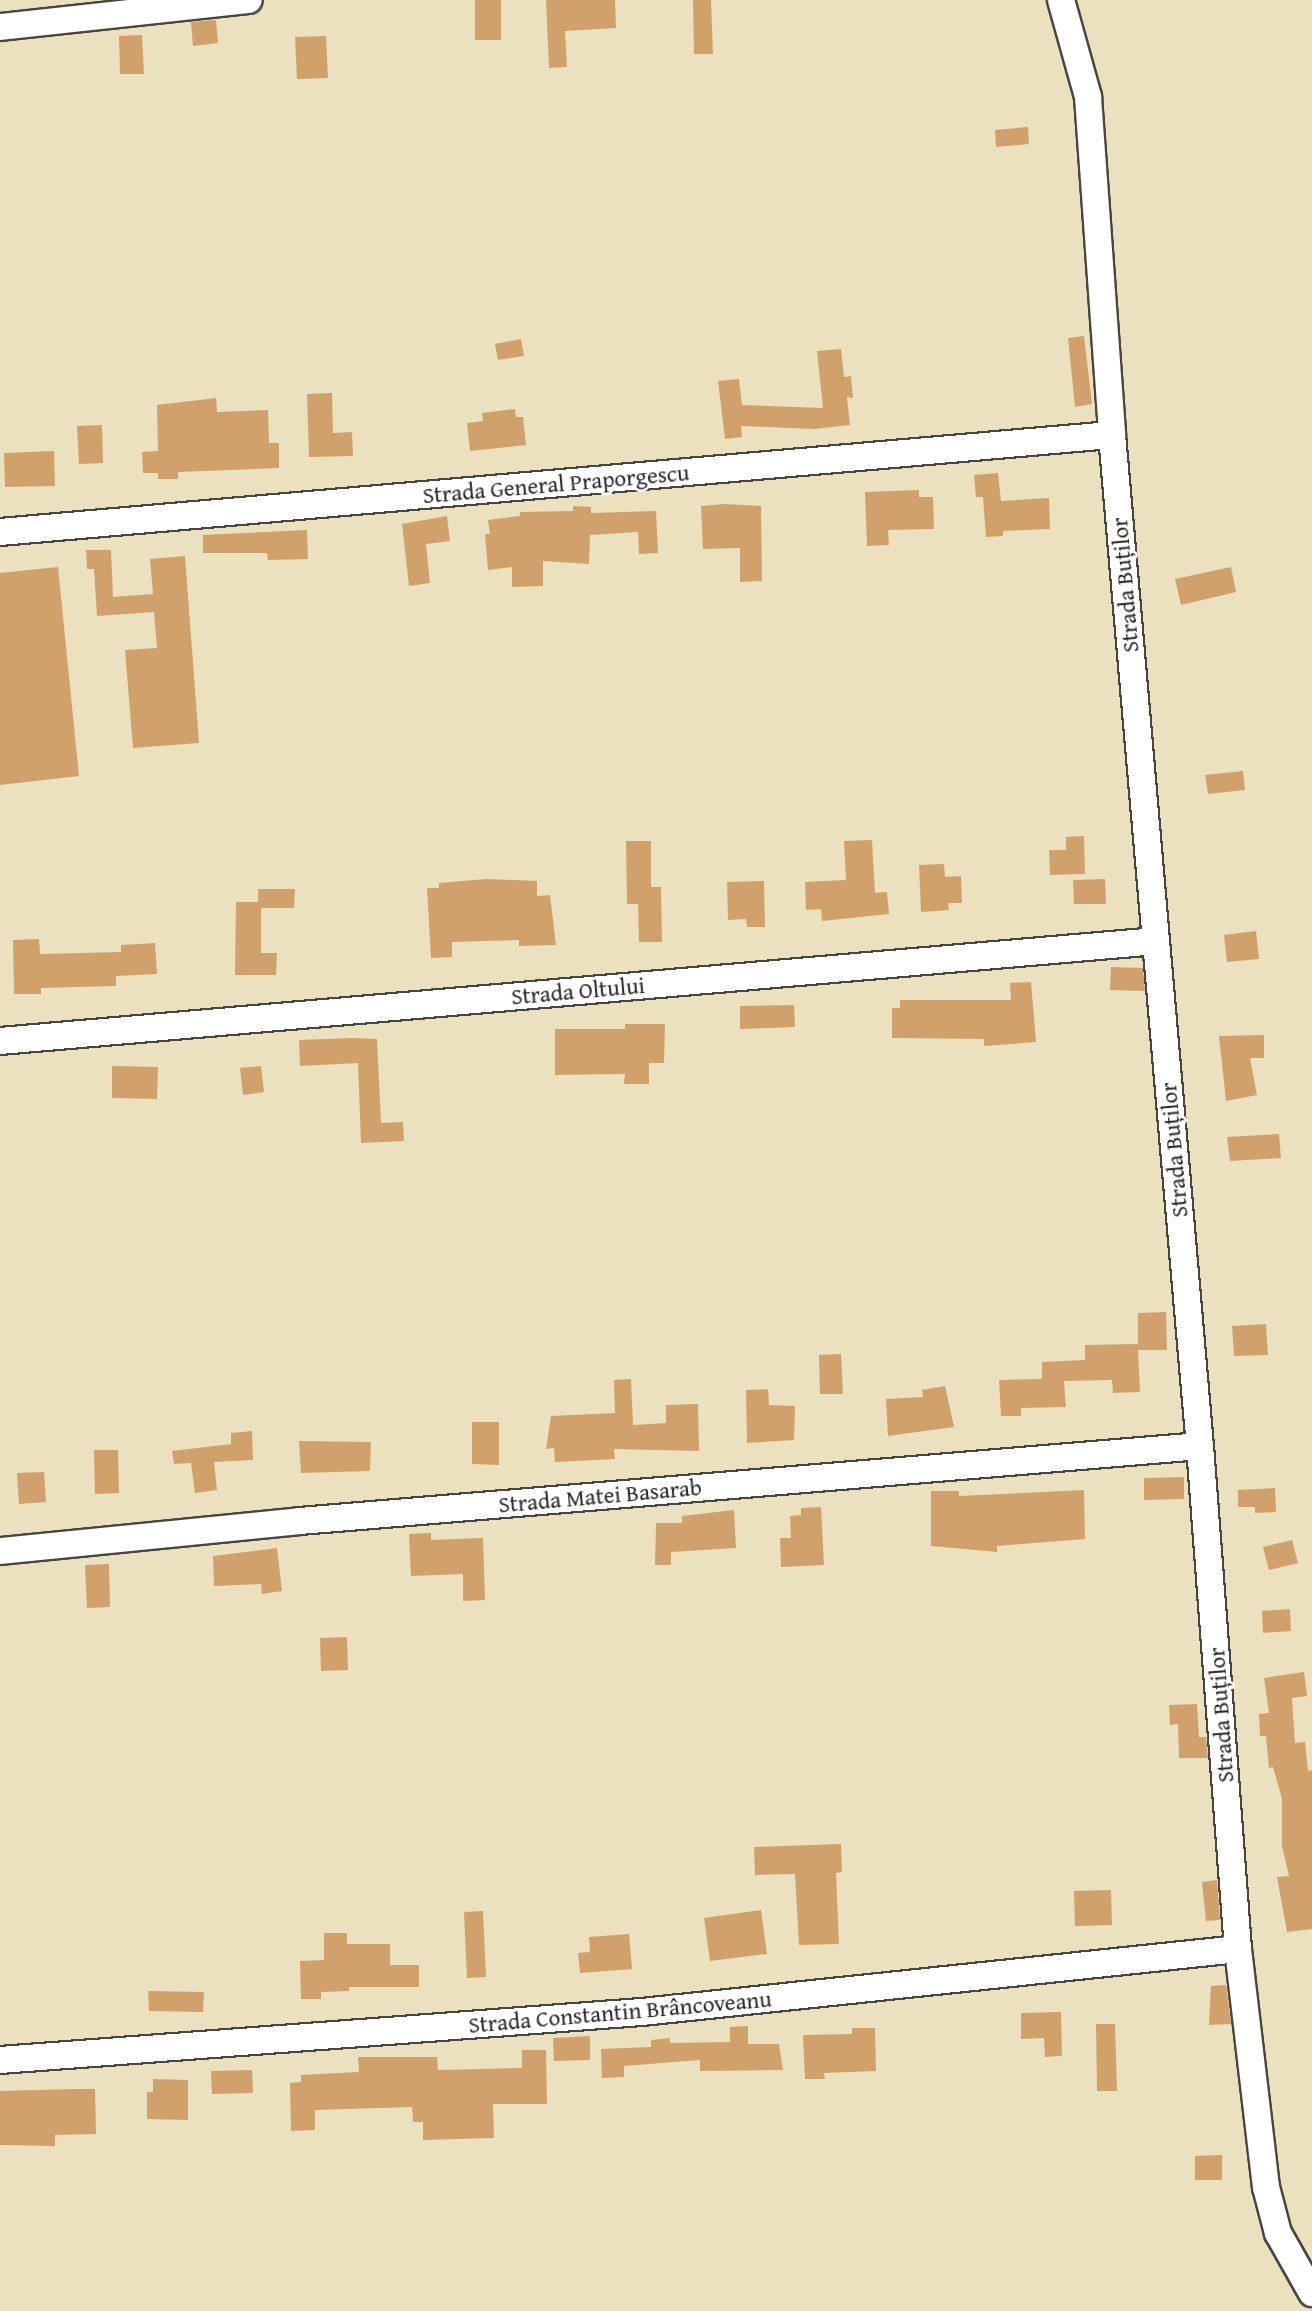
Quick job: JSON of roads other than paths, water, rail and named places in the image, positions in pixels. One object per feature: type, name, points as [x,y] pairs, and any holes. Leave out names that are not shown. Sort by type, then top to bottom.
[{"type":"street","points":[[0,27],[249,0]]},
{"type":"street","name":"Strada Buților","points":[[1060,0],[1088,97],[1112,435],[1200,1447],[1238,1950],[1266,2187],[1278,2233],[1312,2293]]},
{"type":"street","name":"Strada General Praporgescu","points":[[0,532],[1112,435]]},
{"type":"street","name":"Strada Oltului","points":[[0,1041],[1156,941]]},
{"type":"street","name":"Strada Matei Basarab","points":[[0,1551],[313,1520],[1200,1447]]},
{"type":"street","name":"Strada Constantin Brâncoveanu","points":[[0,2060],[642,2012],[1238,1950]]}]
